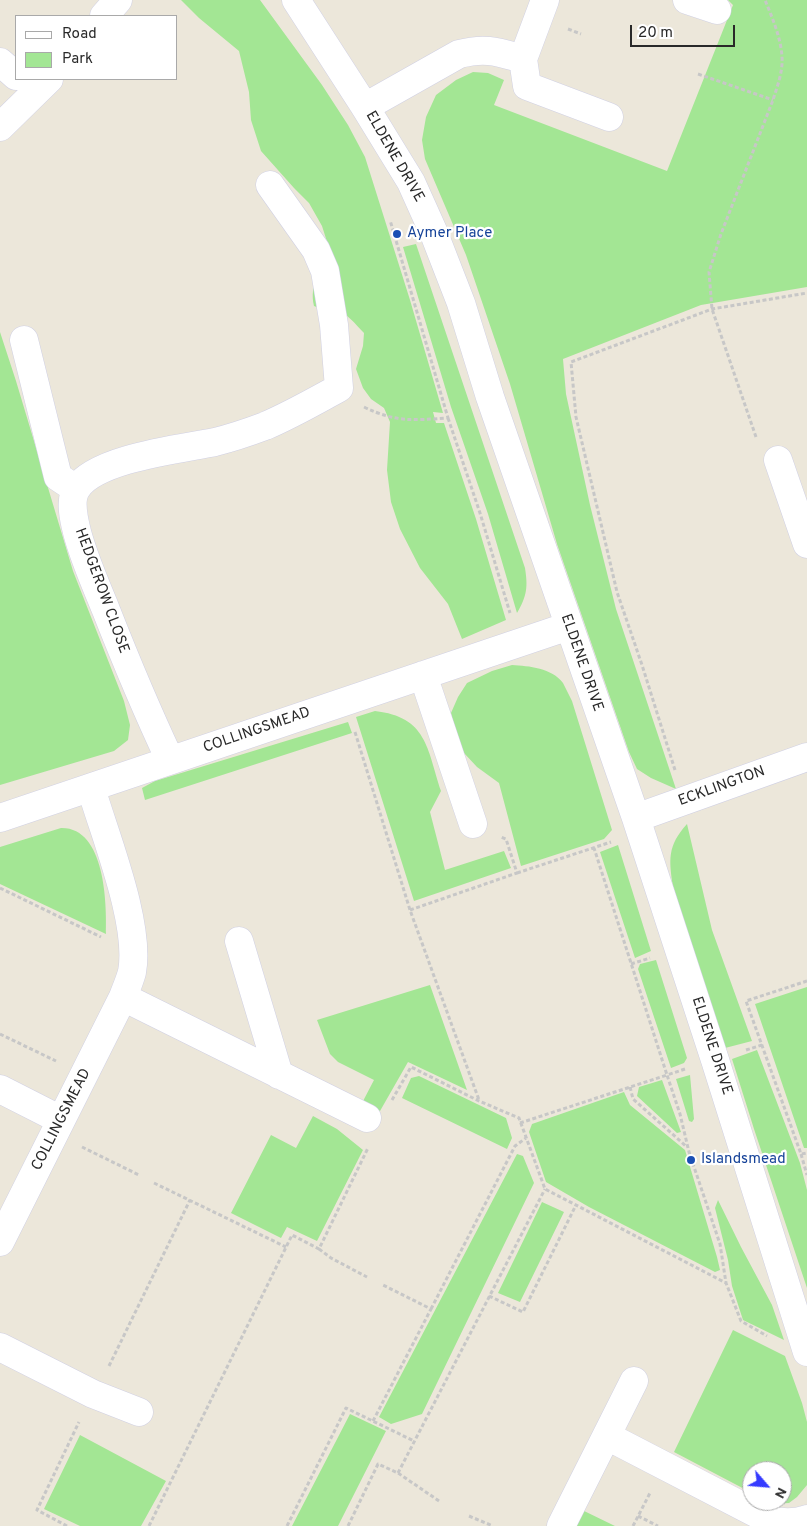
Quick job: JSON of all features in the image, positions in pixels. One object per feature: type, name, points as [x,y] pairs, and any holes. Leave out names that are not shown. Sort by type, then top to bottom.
[{"type":"street","name":"ELDENE DRIVE","points":[[296,0],[411,182],[433,231],[461,303],[490,397],[636,818],[807,1352]]},
{"type":"street","points":[[545,0],[523,59],[527,86],[609,117]]},
{"type":"street","points":[[687,0],[717,10]]},
{"type":"street","points":[[365,107],[459,54],[476,50],[495,51],[523,59]]},
{"type":"street","points":[[0,62],[15,72]]},
{"type":"street","points":[[0,127],[30,82]]},
{"type":"street","points":[[24,340],[58,477],[76,489],[86,479],[99,471],[129,460],[216,441],[265,426],[340,388],[334,325],[325,271],[316,250],[270,185]]},
{"type":"street","points":[[778,460],[807,544]]},
{"type":"street","name":"HEDGEROW CLOSE","points":[[76,489],[73,499],[73,510],[84,551],[137,689],[170,760]]},
{"type":"street","name":"COLLINGSMEAD","points":[[0,818],[569,626]]},
{"type":"street","points":[[423,675],[473,824]]},
{"type":"street","name":"ECKLINGTON","points":[[636,818],[807,757]]},
{"type":"street","name":"COLLINGSMEAD","points":[[0,1242],[123,997],[132,972],[130,919],[90,788]]},
{"type":"street","points":[[239,941],[279,1075]]},
{"type":"street","points":[[123,997],[374,1120]]},
{"type":"street","points":[[0,1089],[58,1126]]},
{"type":"street","points":[[0,1347],[93,1394],[139,1412]]},
{"type":"street","points":[[561,1526],[634,1381]]},
{"type":"street","points":[[606,1436],[769,1520],[782,1523],[801,1522],[807,1519]]},
{"type":"path","points":[[765,0],[780,42],[782,58],[779,78],[773,100],[721,234],[709,272],[712,309],[757,438],[778,460]]},
{"type":"path","points":[[698,74],[773,100]]},
{"type":"path","points":[[390,219],[448,418],[480,513],[520,643]]},
{"type":"path","points":[[687,800],[617,592],[576,417],[571,362],[712,309],[807,293]]},
{"type":"path","points":[[340,388],[360,405],[394,419],[448,418]]},
{"type":"path","points":[[345,701],[410,910],[479,1101]]},
{"type":"path","points":[[410,910],[612,842],[636,818]]},
{"type":"path","points":[[473,824],[506,839],[517,873]]},
{"type":"path","points":[[594,848],[720,1244],[726,1283],[741,1321],[774,1340]]},
{"type":"path","points":[[0,888],[132,952]]},
{"type":"path","points":[[807,980],[746,1001],[807,1175]]},
{"type":"path","points":[[0,1034],[84,1075]]},
{"type":"path","points":[[319,1249],[357,1173],[374,1120],[411,1067],[479,1101],[519,1118],[545,1188],[726,1283]]},
{"type":"path","points":[[520,1123],[667,1075]]},
{"type":"path","points":[[630,1087],[633,1099],[688,1147]]},
{"type":"path","points":[[58,1126],[139,1175]]},
{"type":"path","points":[[373,1421],[515,1146],[526,1138]]},
{"type":"path","points":[[801,1154],[807,1153]]},
{"type":"path","points":[[154,1183],[286,1247]]},
{"type":"path","points":[[398,1473],[545,1188]]},
{"type":"path","points":[[67,1526],[37,1510],[190,1200]]},
{"type":"path","points":[[489,1296],[523,1312],[576,1205]]},
{"type":"path","points":[[149,1526],[292,1235],[319,1249],[330,1258],[367,1277]]},
{"type":"path","points":[[381,1284],[431,1309]]},
{"type":"path","points":[[287,1526],[346,1408],[414,1441]]},
{"type":"path","points":[[348,1526],[378,1464],[398,1473],[439,1501]]},
{"type":"path","points":[[468,1516],[493,1526]]},
{"type":"path","points":[[638,1516],[658,1526]]},
{"type":"green space","points":[[181,0],[260,0],[322,85],[348,125],[365,157],[443,413],[433,412],[436,423],[444,423],[476,519],[506,620],[462,639],[448,604],[420,568],[400,529],[391,502],[387,470],[390,422],[384,408],[371,399],[363,388],[356,369],[363,346],[364,333],[343,313],[314,306],[314,283],[329,248],[322,226],[309,203],[261,151],[251,120],[249,92],[239,51],[199,18]]},
{"type":"green space","points":[[728,0],[807,0],[807,287],[701,305],[563,359],[566,394],[590,505],[616,609],[676,789],[651,778],[637,769],[629,752],[557,544],[510,384],[466,255],[425,159],[422,140],[426,117],[436,95],[456,80],[473,72],[488,73],[504,80],[494,105],[667,171],[733,5]]},
{"type":"green space","points":[[416,244],[525,568],[526,591],[517,613],[488,514],[451,407],[403,247]]},
{"type":"green space","points":[[0,332],[73,571],[124,701],[130,725],[128,740],[114,751],[0,785]]},
{"type":"green space","points":[[512,665],[533,667],[547,671],[563,683],[572,701],[612,830],[604,839],[521,866],[499,783],[477,767],[464,753],[455,734],[451,713],[467,683],[492,671]]},
{"type":"green space","points":[[375,711],[392,714],[405,720],[415,728],[428,748],[441,791],[430,812],[445,870],[504,851],[511,868],[414,901],[356,717]]},
{"type":"green space","points":[[348,722],[352,733],[145,800],[142,788],[155,781]]},
{"type":"green space","points":[[687,824],[712,930],[752,1041],[725,1048],[673,887],[671,854],[676,839]]},
{"type":"green space","points":[[61,828],[76,831],[87,840],[95,853],[104,887],[106,934],[0,884],[0,847]]},
{"type":"green space","points":[[618,845],[651,951],[635,958],[600,852]]},
{"type":"green space","points":[[656,960],[687,1058],[684,1063],[671,1068],[638,969],[640,964]]},
{"type":"green space","points":[[430,985],[467,1090],[408,1062],[380,1111],[362,1103],[374,1080],[338,1062],[330,1054],[317,1020]]},
{"type":"green space","points":[[807,987],[807,1148],[804,1148],[755,1004]]},
{"type":"green space","points":[[757,1050],[800,1163],[807,1190],[807,1288],[732,1059]]},
{"type":"green space","points":[[690,1075],[694,1119],[692,1122],[689,1121],[676,1079]]},
{"type":"green space","points":[[419,1076],[506,1118],[512,1138],[507,1149],[402,1098],[411,1078]]},
{"type":"green space","points":[[662,1080],[681,1132],[677,1133],[637,1096],[639,1087]]},
{"type":"green space","points":[[624,1092],[630,1105],[685,1150],[720,1270],[715,1272],[589,1207],[546,1182],[529,1132],[532,1124]]},
{"type":"green space","points":[[313,1116],[337,1129],[363,1150],[317,1241],[287,1227],[281,1238],[231,1213],[271,1135],[296,1148]]},
{"type":"green space","points":[[517,1154],[523,1156],[534,1183],[422,1414],[391,1424],[379,1417]]},
{"type":"green space","points":[[718,1200],[772,1305],[784,1340],[743,1320],[732,1286],[728,1260],[715,1208]]},
{"type":"green space","points":[[542,1202],[564,1212],[520,1302],[498,1293]]},
{"type":"green space","points":[[733,1330],[785,1356],[807,1422],[807,1485],[797,1497],[792,1501],[792,1461],[742,1461],[742,1488],[674,1452]]},
{"type":"green space","points":[[350,1414],[386,1431],[338,1526],[292,1526]]},
{"type":"green space","points":[[80,1435],[166,1481],[141,1526],[80,1526],[44,1509]]},
{"type":"green space","points":[[580,1509],[615,1526],[573,1526]]},
{"type":"place","name":"Aymer Place","points":[[397,234]]},
{"type":"place","name":"Islandsmead","points":[[691,1160]]}]
